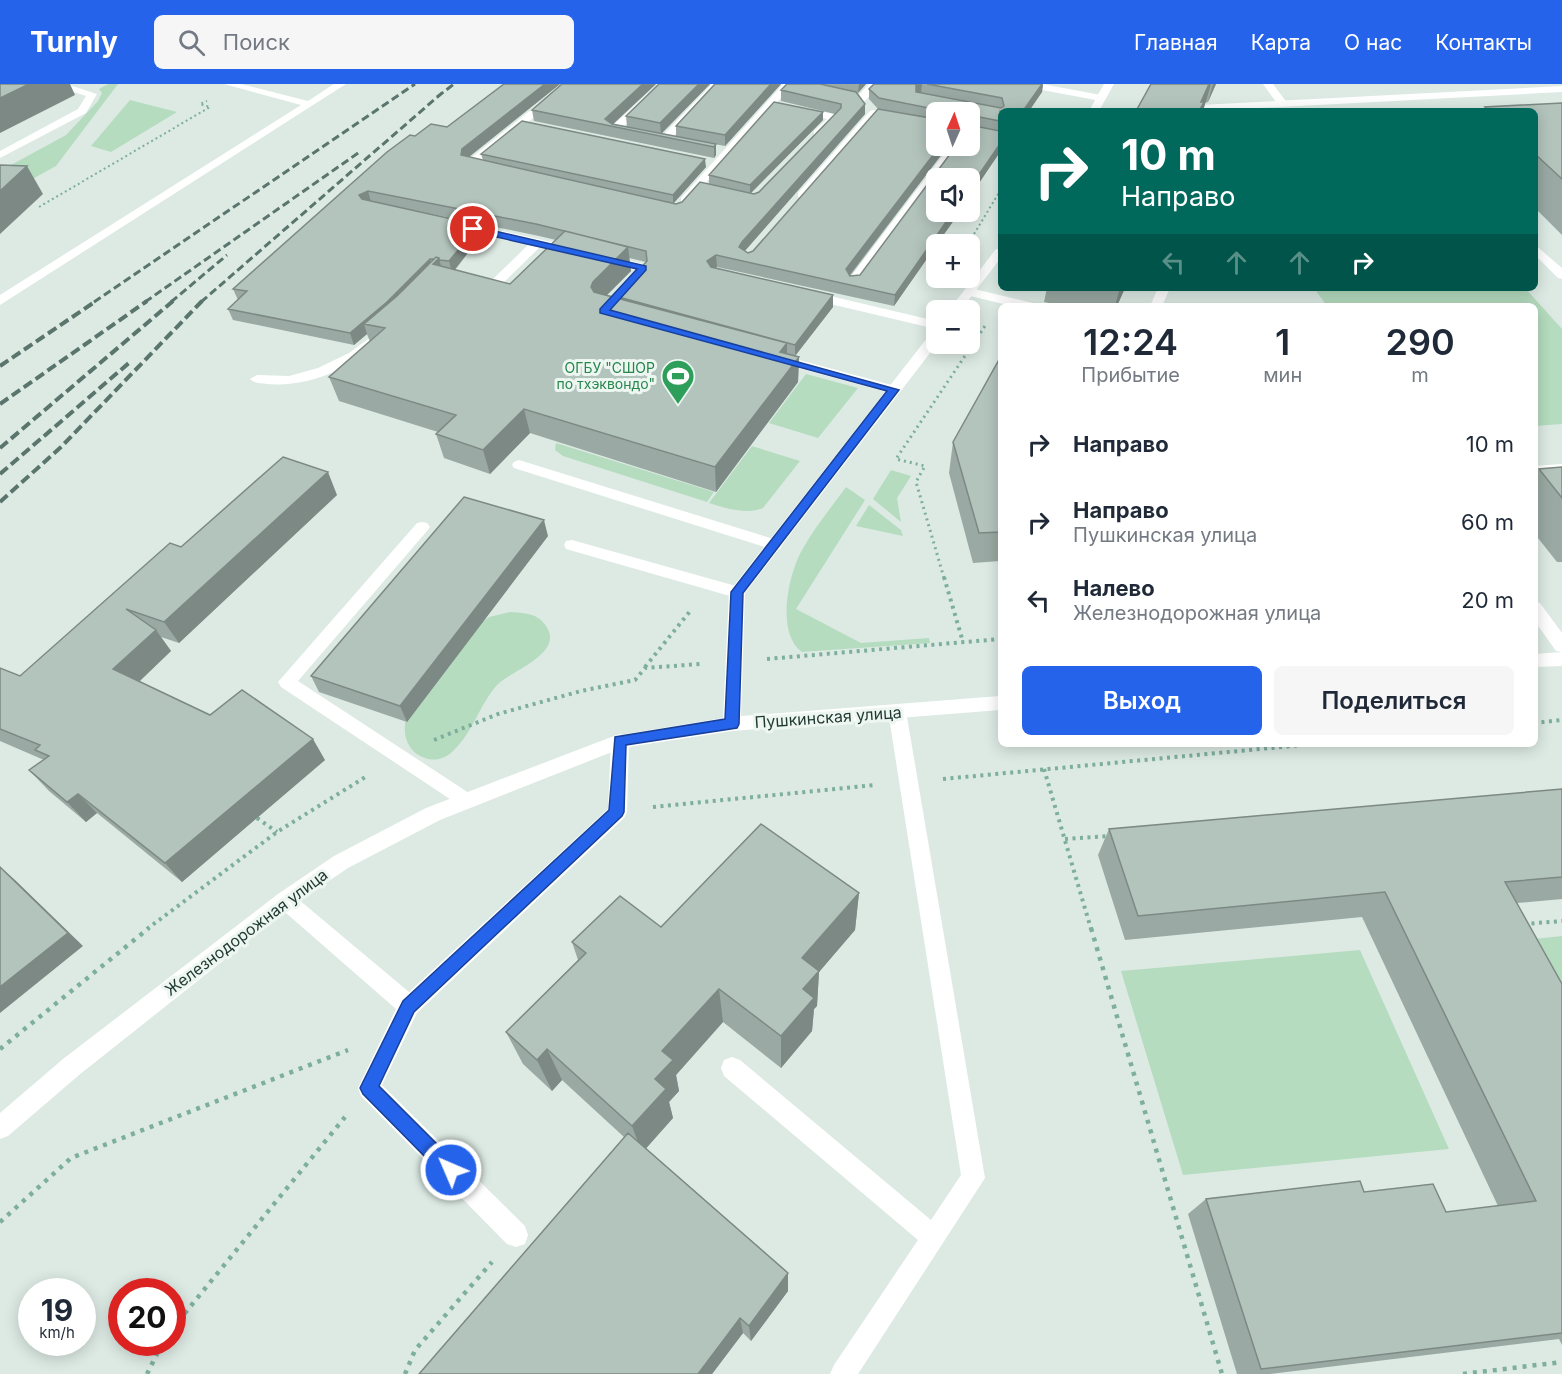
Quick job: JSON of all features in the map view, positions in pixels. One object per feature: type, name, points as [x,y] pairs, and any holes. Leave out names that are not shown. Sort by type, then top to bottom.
[{"type":"street","points":[[0,155],[82,111],[92,94],[55,84]]},
{"type":"street","points":[[0,301],[341,84]]},
{"type":"street","points":[[493,169],[470,164],[527,124],[569,84]]},
{"type":"street","points":[[664,84],[614,130],[660,139],[718,84]]},
{"type":"street","points":[[676,210],[703,188],[712,162],[723,151],[781,106],[788,84]]},
{"type":"street","points":[[795,203],[879,114],[866,108],[855,98],[875,84]]},
{"type":"street","points":[[1026,84],[1101,98]]},
{"type":"street","points":[[1096,108],[1109,84]]},
{"type":"street","points":[[1268,84],[1283,104]]},
{"type":"street","points":[[231,85],[310,104]]},
{"type":"street","points":[[1224,108],[1562,89]]},
{"type":"street","points":[[781,106],[834,117],[810,142]]},
{"type":"street","points":[[853,282],[948,156]]},
{"type":"street","points":[[449,224],[538,242],[643,268],[619,294]]},
{"type":"street","points":[[460,279],[493,286],[538,242]]},
{"type":"street","points":[[1538,251],[1562,275]]},
{"type":"street","points":[[963,300],[998,255]]},
{"type":"street","points":[[797,292],[926,323]]},
{"type":"street","points":[[969,292],[1015,303]]},
{"type":"street","points":[[257,379],[273,382],[297,379],[336,365],[371,343],[386,328]]},
{"type":"street","points":[[732,724],[737,592],[926,349]]},
{"type":"street","points":[[759,353],[894,390]]},
{"type":"street","points":[[519,465],[774,545]]},
{"type":"street","points":[[1538,471],[1562,469]]},
{"type":"street","points":[[422,526],[287,682],[465,801]]},
{"type":"street","points":[[572,545],[737,592]]},
{"type":"street","points":[[1538,613],[1562,646]]},
{"type":"street","points":[[1538,661],[1562,659]]},
{"type":"street","name":"Пушкинская улица","points":[[620,741],[732,724],[998,703]]},
{"type":"street","points":[[843,1374],[973,1178],[897,711]]},
{"type":"street","points":[[516,1235],[369,1088],[409,1006],[616,812],[620,741]]},
{"type":"street","name":"Железнодорожная улица","points":[[0,1128],[71,1067],[285,900],[341,862],[433,814],[620,741]]},
{"type":"street","points":[[285,900],[409,1006]]},
{"type":"street","points":[[732,1068],[934,1238]]},
{"type":"path","points":[[39,207],[210,107],[200,104],[231,85]]},
{"type":"path","points":[[974,234],[998,194]]},
{"type":"path","points":[[963,642],[916,482],[925,466],[896,459],[998,306]]},
{"type":"path","points":[[1538,723],[1562,720]]},
{"type":"path","points":[[616,812],[679,803],[1281,747]]},
{"type":"path","points":[[1044,769],[1222,1374]]},
{"type":"path","points":[[257,818],[277,832]]},
{"type":"path","points":[[1065,839],[1112,836]]},
{"type":"path","points":[[1522,924],[1562,921]]},
{"type":"path","points":[[0,1222],[71,1158],[397,1031]]},
{"type":"path","points":[[186,1312],[369,1088]]},
{"type":"path","points":[[405,1374],[415,1350],[516,1235]]},
{"type":"path","points":[[147,1374],[156,1356]]},
{"type":"path","points":[[1463,1374],[1562,1362]]},
{"type":"green space","points":[[108,84],[118,84],[56,166],[0,197],[0,171],[66,135],[98,101],[102,93],[99,89]]},
{"type":"green space","points":[[130,100],[177,112],[111,152],[91,146]]},
{"type":"green space","points":[[1316,291],[1528,291],[1562,329],[1562,424],[1538,426],[1538,303],[1325,303]]},
{"type":"green space","points":[[806,374],[858,388],[818,438],[769,423]]},
{"type":"green space","points":[[556,443],[714,492],[707,502],[563,456],[555,450]]},
{"type":"green space","points":[[752,446],[800,461],[763,508],[743,511],[709,503]]},
{"type":"green space","points":[[891,470],[911,476],[897,498],[901,522],[873,499]]},
{"type":"green space","points":[[846,487],[865,500],[796,609],[861,643],[929,638],[930,643],[802,652],[794,644],[789,632],[787,604],[796,562],[811,535]]},
{"type":"green space","points":[[869,505],[901,530],[903,536],[856,526]]},
{"type":"green space","points":[[510,612],[530,614],[543,622],[550,636],[543,653],[497,685],[461,743],[451,753],[437,759],[418,755],[408,744],[405,730],[407,716],[412,706],[479,624],[489,617]]},
{"type":"green space","points":[[1562,936],[1562,1010],[1523,940]]},
{"type":"green space","points":[[1360,950],[1449,1149],[1183,1175],[1121,971]]},
{"type":"building","points":[[0,84],[29,84],[0,98]]},
{"type":"building","points":[[504,84],[545,84],[462,149],[461,155],[676,204],[682,202],[700,182],[754,194],[759,192],[841,108],[841,104],[781,90],[787,84],[820,84],[856,92],[865,104],[739,247],[748,253],[753,251],[878,109],[926,117],[926,156],[932,156],[846,269],[850,276],[860,275],[926,186],[926,222],[946,222],[938,234],[926,234],[926,251],[895,295],[716,255],[707,261],[711,267],[833,295],[795,345],[615,296],[647,261],[646,251],[536,224],[368,191],[359,195],[362,199],[479,225],[449,261],[439,260],[436,257],[430,259],[387,302],[350,333],[228,309],[247,291],[233,289],[387,152],[410,135],[415,136],[431,124],[447,127]]},
{"type":"building","points":[[562,84],[643,84],[605,119],[612,124],[716,144],[714,147],[532,110]]},
{"type":"building","points":[[659,84],[699,84],[660,123],[626,116]]},
{"type":"building","points":[[715,84],[771,84],[725,135],[676,126]]},
{"type":"building","points":[[874,84],[919,84],[916,85],[916,92],[969,102],[926,102],[926,107],[879,98],[869,89]]},
{"type":"building","points":[[927,84],[1042,84],[1025,108],[1001,108],[1004,106],[1002,98]]},
{"type":"building","points":[[1151,84],[1209,84],[1201,108],[1138,108]]},
{"type":"building","points":[[774,102],[823,112],[750,185],[709,175]]},
{"type":"building","points":[[1562,103],[1562,179],[1538,157],[1538,108],[1485,107]]},
{"type":"building","points":[[980,104],[1001,108],[998,108],[998,121],[980,117]]},
{"type":"building","points":[[522,121],[705,159],[673,195],[481,154]]},
{"type":"building","points":[[980,127],[998,131],[998,147],[980,173],[980,168],[940,168],[949,156],[980,156]]},
{"type":"building","points":[[0,165],[27,166],[0,191]]},
{"type":"building","points":[[565,231],[628,247],[593,282],[591,287],[594,292],[787,343],[780,352],[799,357],[715,467],[524,409],[483,450],[436,434],[456,415],[329,377],[385,328],[364,324],[397,296],[436,257],[439,258],[433,264],[510,284]]},
{"type":"building","points":[[998,362],[998,532],[979,533],[953,442]]},
{"type":"building","points":[[283,457],[328,472],[164,622],[126,609],[156,630],[113,669],[210,715],[242,690],[313,739],[165,863],[78,794],[67,802],[29,770],[49,756],[35,750],[40,745],[0,729],[0,668],[20,676],[170,543],[181,547]]},
{"type":"building","points":[[1562,467],[1562,498],[1539,469]]},
{"type":"building","points":[[464,497],[544,520],[400,706],[311,676]]},
{"type":"building","points":[[1562,789],[1562,877],[1505,882],[1562,984],[1562,1333],[1261,1369],[1206,1199],[1360,1181],[1364,1192],[1433,1184],[1446,1212],[1536,1201],[1385,892],[1138,916],[1109,829]]},
{"type":"building","points":[[761,824],[859,893],[802,958],[819,971],[803,989],[814,998],[781,1036],[719,989],[662,1051],[673,1060],[655,1079],[666,1089],[632,1126],[547,1049],[537,1060],[506,1032],[586,953],[572,942],[620,896],[661,927]]},
{"type":"building","points":[[0,867],[68,933],[0,987]]},
{"type":"building","points":[[628,1133],[788,1273],[749,1326],[740,1318],[698,1374],[419,1374]]},
{"type":"railway","points":[[94,302],[415,84]]},
{"type":"railway","points":[[440,94],[454,84]]},
{"type":"railway","points":[[201,302],[440,94]]},
{"type":"railway","points":[[437,97],[440,94]]},
{"type":"railway","points":[[145,302],[361,151]]},
{"type":"railway","points":[[171,302],[227,255]]},
{"type":"railway","points":[[0,366],[96,301]]},
{"type":"railway","points":[[0,404],[147,301]]},
{"type":"railway","points":[[0,448],[173,301]]},
{"type":"railway","points":[[0,502],[61,447],[201,302]]},
{"type":"railway","points":[[0,474],[130,362]]},
{"type":"place","name":"ОГБУ \"СШОР по тхэквондо\"","points":[[678,405]]},
{"type":"route","points":[[451,1170],[369,1088],[409,1006],[616,812],[620,741],[732,724],[737,592],[894,390],[603,311],[643,268],[538,242],[473,229]]}]
